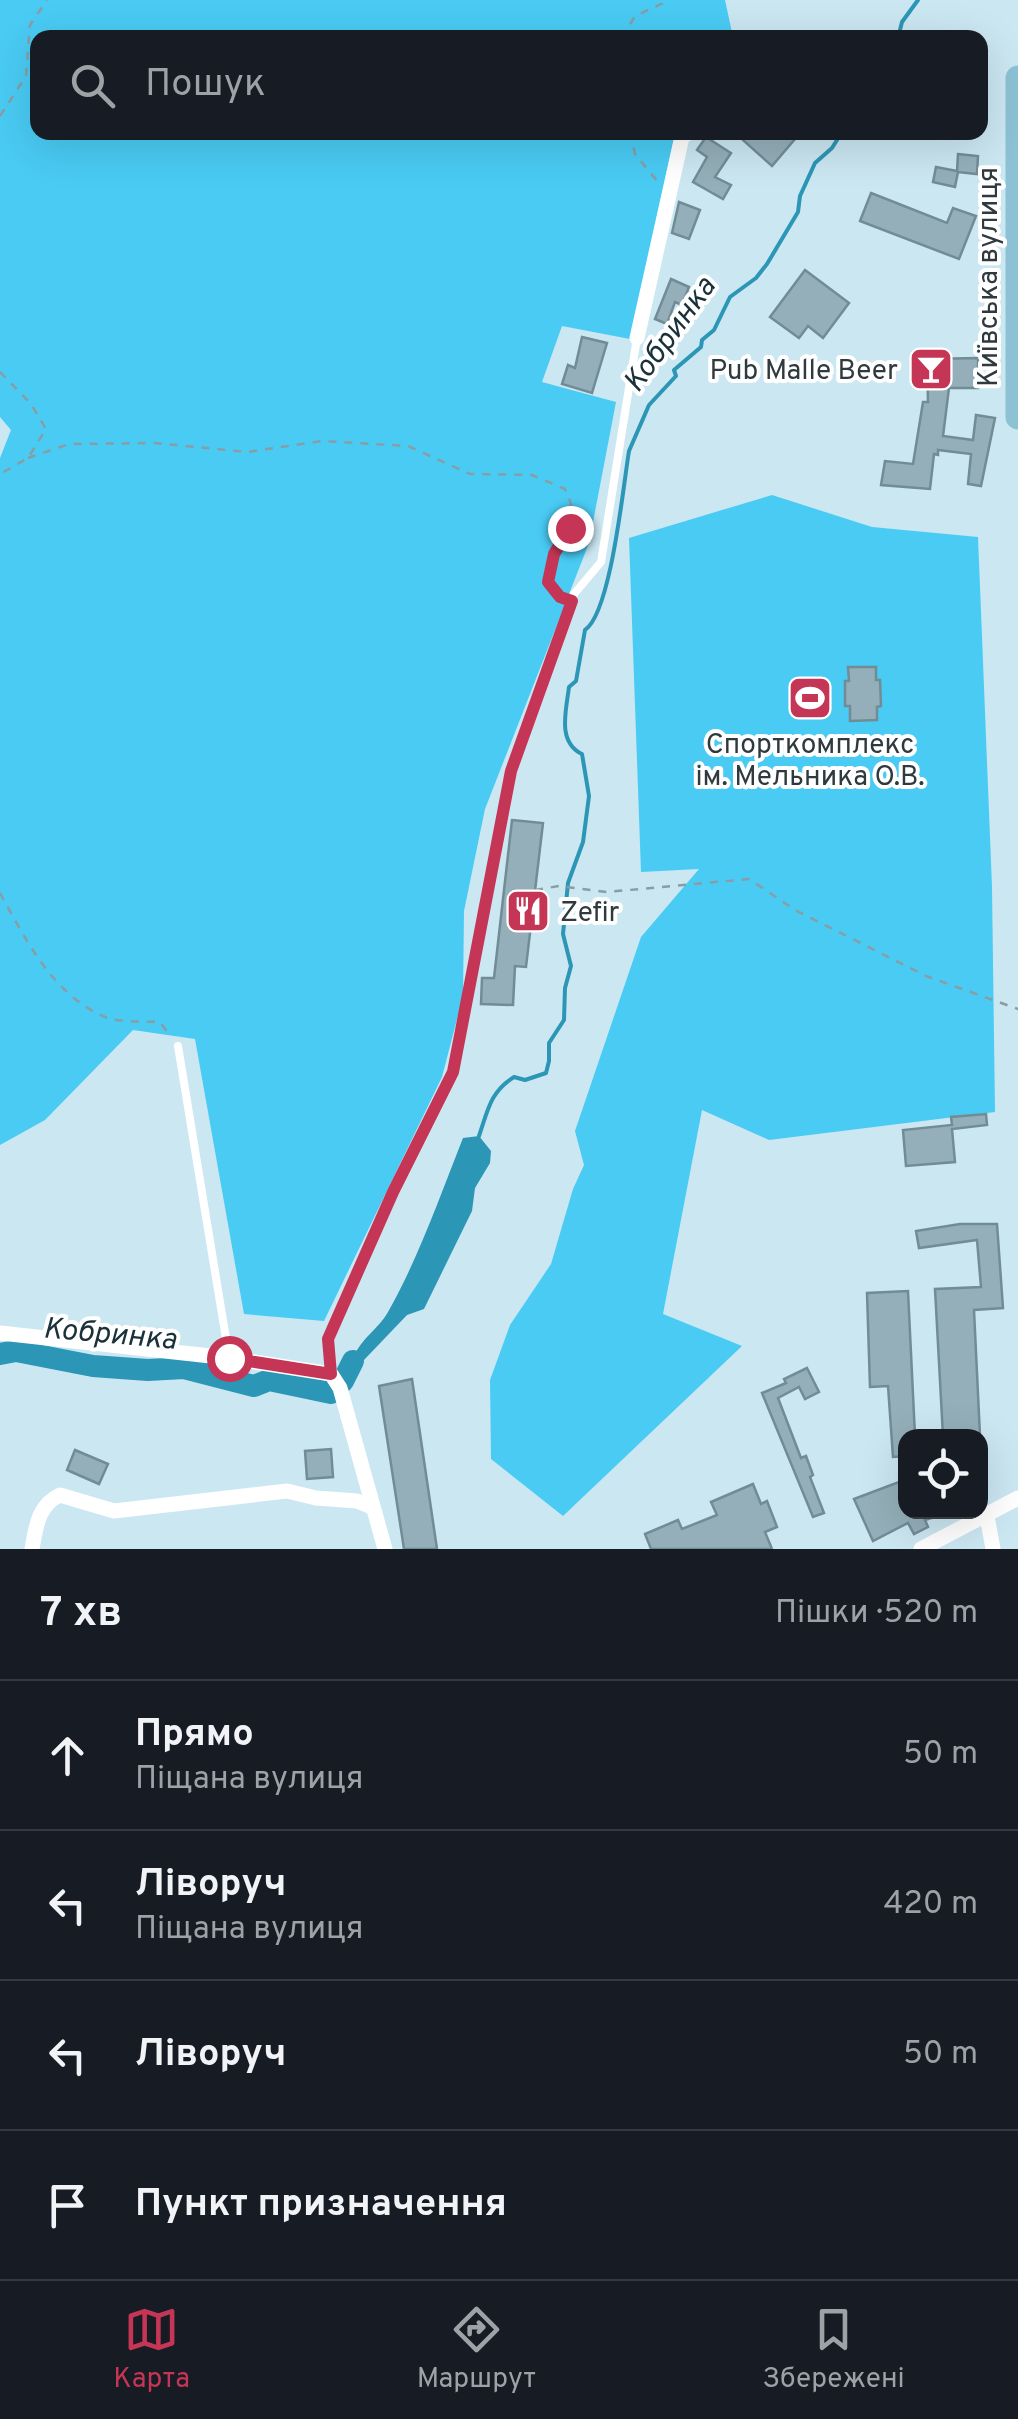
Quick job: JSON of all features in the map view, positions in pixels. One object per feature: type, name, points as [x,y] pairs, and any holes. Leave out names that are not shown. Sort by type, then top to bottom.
[{"type":"main road","name":"Київська вулиця","points":[[1018,78],[1018,417]]},
{"type":"street","points":[[637,338],[681,140]]},
{"type":"street","points":[[0,1332],[229,1358],[331,1374],[340,1388],[385,1549]]},
{"type":"street","points":[[32,1549],[37,1519],[50,1500],[60,1495],[114,1511],[286,1491],[372,1507]]},
{"type":"street","points":[[988,1515],[1018,1498]]},
{"type":"street","points":[[921,1549],[981,1519]]},
{"type":"street","points":[[988,1519],[993,1549]]},
{"type":"lane","points":[[331,1374],[328,1339],[393,1192],[453,1072],[511,771],[572,601],[600,562],[637,338]]},
{"type":"lane","points":[[178,1046],[229,1358]]},
{"type":"path","points":[[0,116],[26,76],[30,26],[48,0]]},
{"type":"path","points":[[627,30],[635,16],[670,0]]},
{"type":"path","points":[[632,140],[636,154],[669,194]]},
{"type":"path","points":[[0,372],[31,404],[46,429],[28,458]]},
{"type":"path","points":[[0,474],[28,458],[69,444],[155,444],[247,452],[322,441],[408,446],[470,474],[532,476],[565,489],[574,508],[570,528],[554,554],[548,582],[560,597],[572,601]]},
{"type":"path","points":[[535,890],[559,886],[608,892],[750,880],[795,910],[926,976],[1018,1009]]},
{"type":"path","points":[[0,893],[61,989],[107,1018],[160,1022],[178,1046]]},
{"type":"shaded area","points":[[0,0],[725,0],[731,30],[30,30],[30,140],[673,140],[630,339],[562,326],[542,382],[616,402],[589,543],[485,809],[464,911],[463,996],[442,1077],[324,1321],[244,1314],[195,1039],[133,1030],[45,1120],[0,1145],[0,458],[11,430],[0,417]]},
{"type":"shaded area","points":[[772,495],[872,527],[978,537],[992,887],[995,1112],[769,1140],[702,1110],[663,1314],[742,1346],[563,1516],[491,1459],[490,1380],[510,1325],[551,1264],[584,1165],[575,1131],[641,937],[699,869],[641,872],[629,538]]},
{"type":"shaded area","points":[[479,1136],[491,1151],[490,1163],[475,1188],[472,1211],[424,1309],[407,1315],[363,1361],[353,1361],[399,1291],[463,1138]]},
{"type":"building","points":[[704,140],[711,140],[731,153],[715,177],[731,185],[723,199],[693,182],[707,157],[697,150]]},
{"type":"building","points":[[743,140],[794,140],[772,166]]},
{"type":"building","points":[[958,154],[978,156],[977,174],[958,172],[955,187],[933,182],[936,167],[957,171]]},
{"type":"building","points":[[871,193],[947,223],[953,208],[976,216],[959,259],[860,221]]},
{"type":"building","points":[[679,202],[700,210],[689,239],[672,233]]},
{"type":"building","points":[[805,270],[849,303],[823,338],[808,326],[799,338],[770,317]]},
{"type":"building","points":[[671,279],[689,287],[682,305],[675,302],[667,324],[655,319]]},
{"type":"building","points":[[582,337],[607,343],[592,393],[562,384],[568,365],[575,368]]},
{"type":"building","points":[[978,358],[978,388],[949,388],[943,436],[973,440],[976,415],[995,418],[981,486],[968,484],[971,454],[938,450],[938,455],[934,454],[930,489],[881,485],[885,461],[913,464],[923,402],[928,402],[927,359]]},
{"type":"building","points":[[848,667],[876,667],[881,706],[877,707],[877,720],[850,721],[850,706],[845,706]]},
{"type":"building","points":[[512,820],[543,823],[526,967],[515,966],[513,1005],[481,1004],[482,978],[494,978]]},
{"type":"building","points":[[986,1114],[987,1125],[952,1129],[955,1162],[906,1166],[903,1130],[952,1125],[951,1117]]},
{"type":"building","points":[[960,1224],[997,1224],[1003,1308],[974,1310],[980,1429],[943,1429],[935,1289],[981,1287],[977,1240],[919,1248],[916,1231]]},
{"type":"building","points":[[908,1291],[915,1429],[898,1429],[898,1457],[893,1457],[888,1386],[870,1387],[867,1293]]},
{"type":"building","points":[[807,1368],[819,1392],[805,1399],[799,1387],[778,1398],[801,1458],[806,1456],[813,1475],[810,1477],[824,1513],[813,1517],[762,1393]]},
{"type":"building","points":[[412,1379],[437,1549],[404,1549],[379,1386]]},
{"type":"building","points":[[331,1449],[333,1477],[307,1479],[305,1451]]},
{"type":"building","points":[[75,1450],[108,1464],[99,1484],[67,1470]]},
{"type":"building","points":[[898,1482],[898,1519],[928,1519],[925,1520],[928,1527],[914,1534],[908,1523],[873,1541],[854,1499]]},
{"type":"building","points":[[753,1484],[761,1504],[767,1501],[777,1527],[765,1532],[772,1549],[651,1549],[645,1534],[678,1520],[682,1529],[717,1515],[711,1502]]},
{"type":"waterway","name":"Кобринка","points":[[900,30],[918,0]]},
{"type":"waterway","name":"Кобринка","points":[[479,1136],[491,1102],[506,1083],[514,1077],[525,1080],[546,1073],[549,1043],[564,1020],[565,988],[571,966],[563,934],[568,883],[583,842],[589,796],[582,754],[574,749],[566,734],[566,706],[569,687],[576,681],[585,630],[594,619],[609,575],[629,451],[649,405],[676,376],[674,370],[701,347],[730,297],[756,278],[767,264],[798,212],[800,196],[815,163],[837,140]]},
{"type":"waterway","name":"Кобринка","points":[[0,1354],[16,1351],[93,1366],[184,1368],[254,1386],[269,1380],[331,1393]]},
{"type":"waterway","name":"Кобринка","points":[[343,1381],[353,1361]]},
{"type":"place","name":"Pub Malle Beer","points":[[931,369]]},
{"type":"place","name":"Спорткомплекс ім. Мельника О.В.","points":[[810,698]]},
{"type":"place","name":"Zefir","points":[[528,911]]},
{"type":"route","points":[[229,1358],[331,1374],[328,1339],[393,1192],[453,1072],[511,771],[572,601],[560,597],[548,582],[554,554],[570,528]]}]
